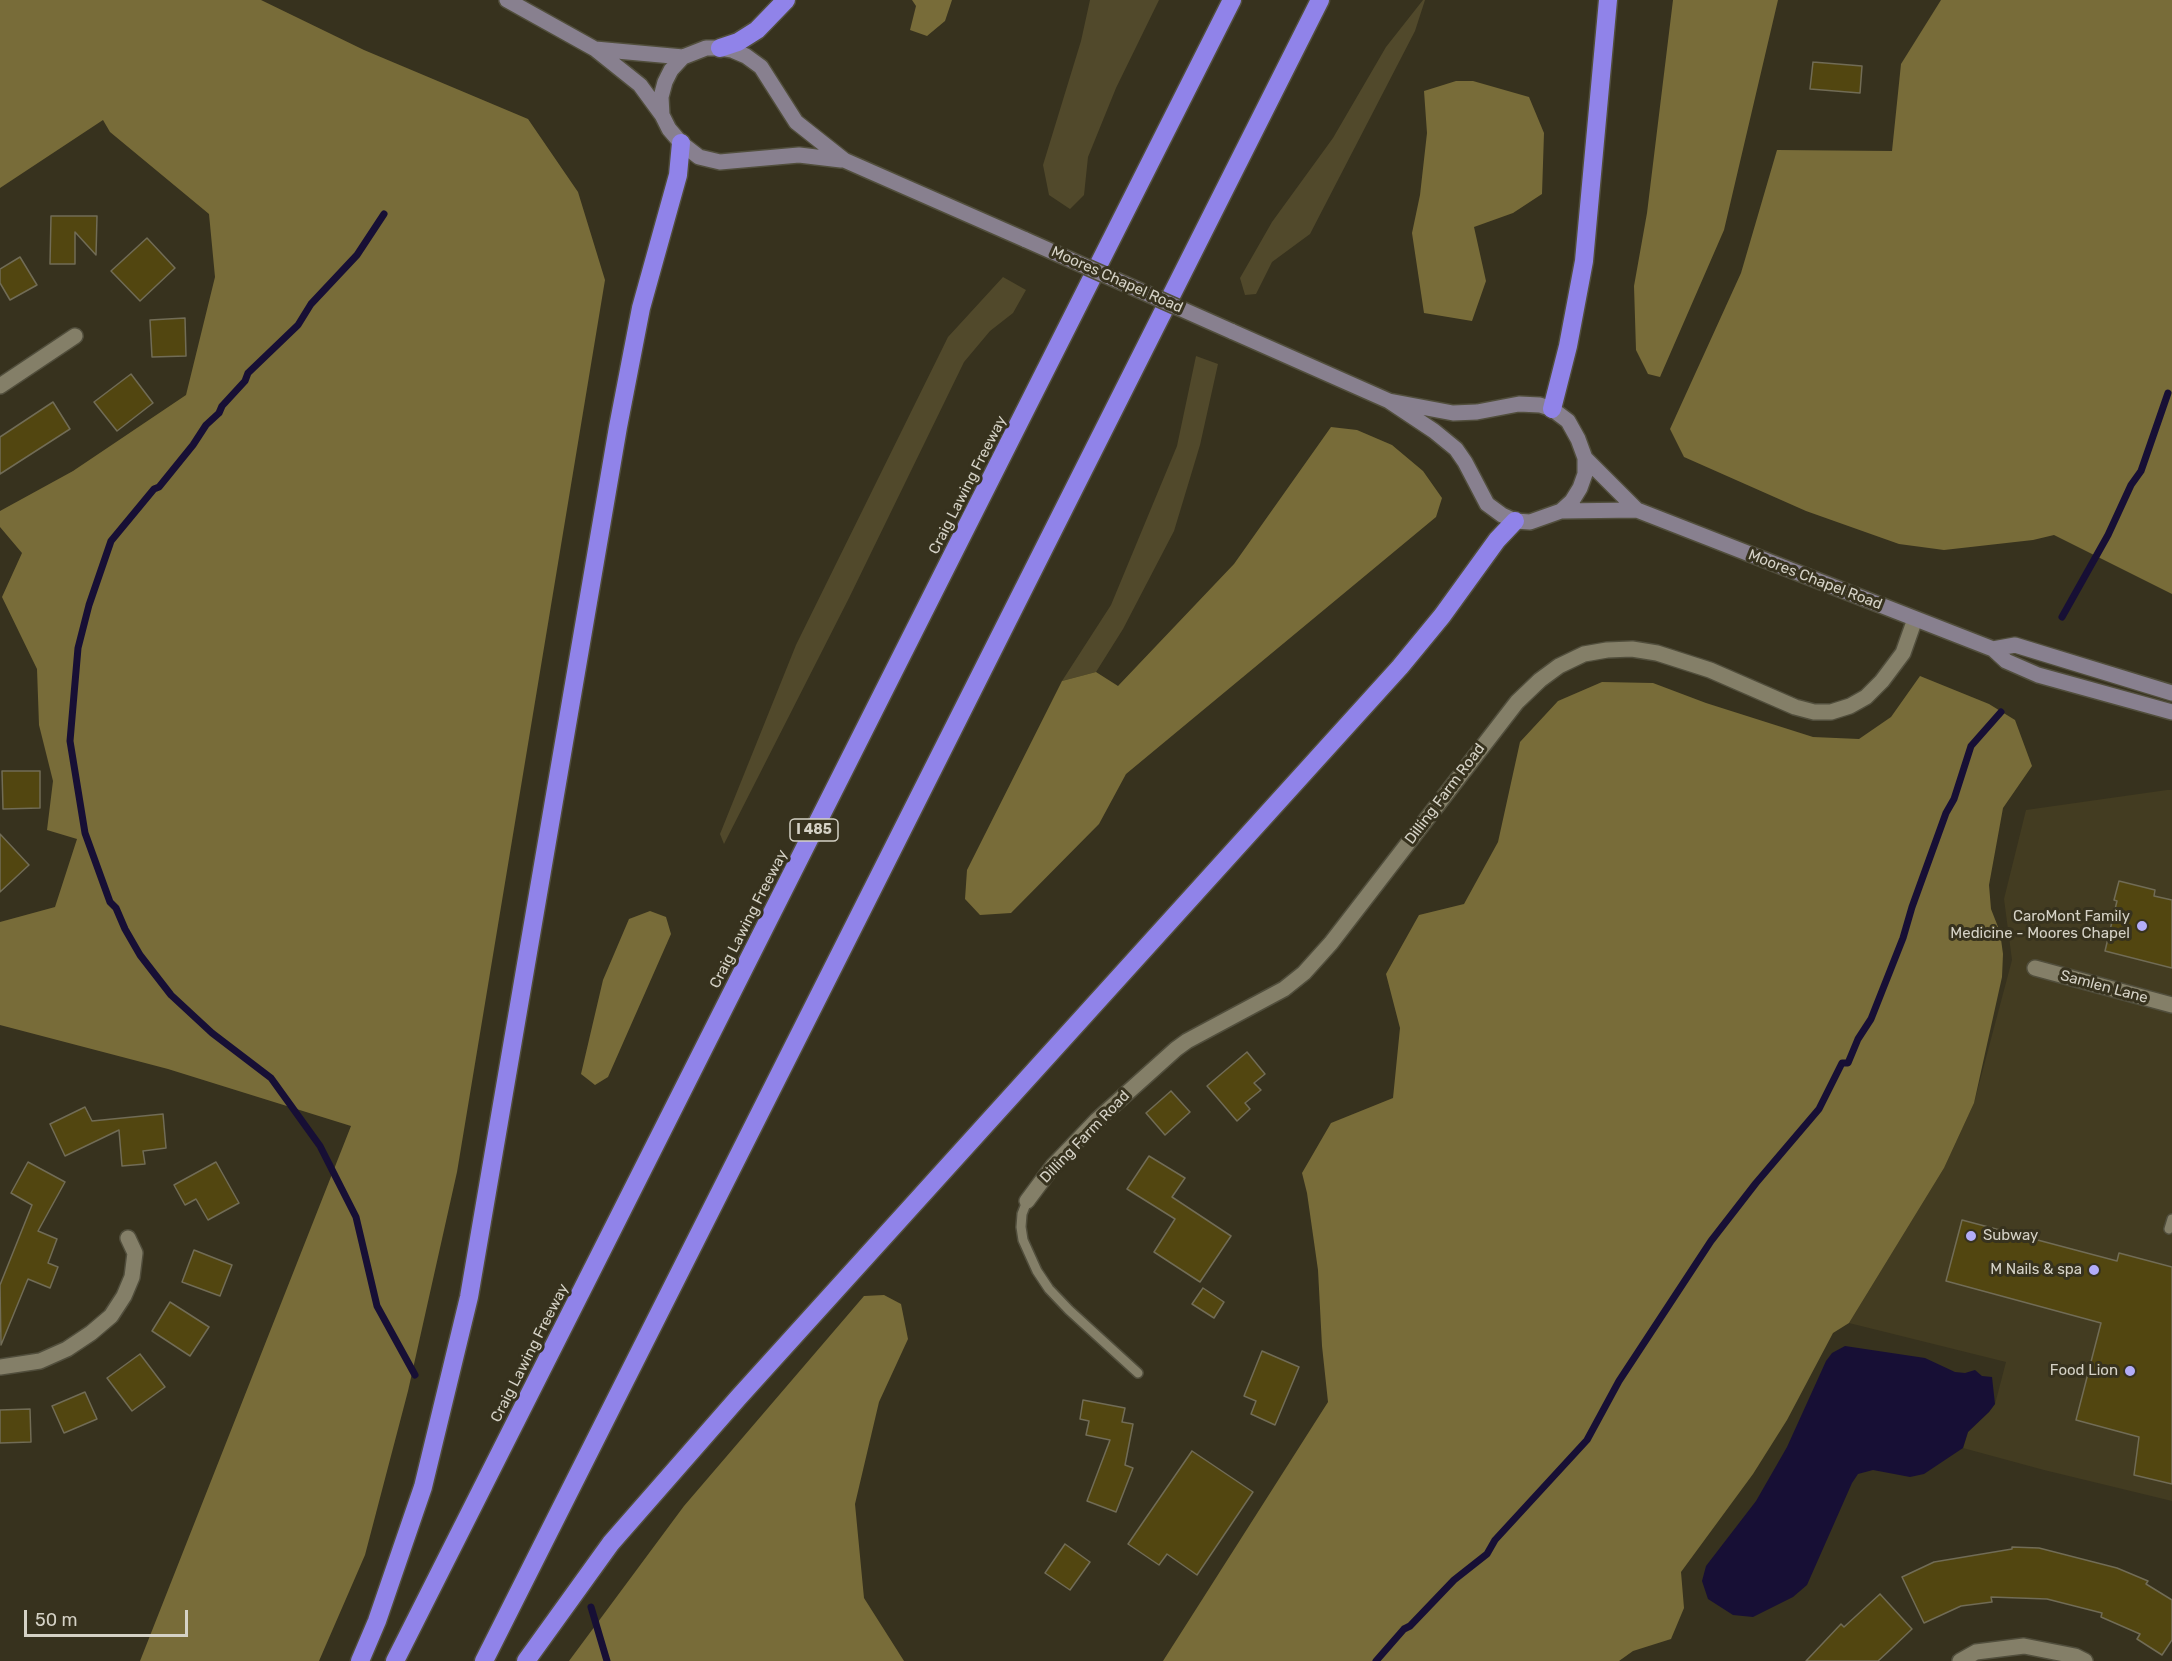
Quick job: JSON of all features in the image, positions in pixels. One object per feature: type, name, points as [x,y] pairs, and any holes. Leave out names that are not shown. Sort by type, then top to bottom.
[{"type":"highway","points":[[720,48],[738,42],[757,30],[786,0]]},
{"type":"highway","name":"Craig Lawing Freeway","points":[[395,1661],[1232,0]]},
{"type":"highway","points":[[484,1661],[1320,0]]},
{"type":"highway","points":[[1552,409],[1568,346],[1584,261],[1608,0]]},
{"type":"highway","points":[[360,1661],[377,1621],[423,1487],[469,1297],[618,427],[641,308],[678,175],[681,143]]},
{"type":"highway","points":[[526,1661],[611,1543],[738,1398],[1400,667],[1442,616],[1497,540],[1515,521]]},
{"type":"main road","name":"Moores Chapel Road","points":[[507,0],[595,49],[640,85],[662,115],[669,129],[681,143],[699,156],[720,162],[799,154],[844,160]]},
{"type":"main road","name":"Moores Chapel Road","points":[[595,49],[683,57],[706,48],[720,48],[746,56],[760,67],[796,122],[844,160],[1389,401],[1434,431],[1456,449],[1487,504],[1515,521],[1530,522],[1561,511],[1637,510],[1993,649],[2006,661],[2048,678],[2172,712]]},
{"type":"main road","points":[[662,115],[661,97],[665,82],[671,70],[683,57]]},
{"type":"main road","name":"Moores Chapel Road","points":[[1389,401],[1453,413],[1477,412],[1519,404],[1540,405],[1552,409],[1568,421],[1585,458],[1637,510]]},
{"type":"main road","points":[[1561,511],[1572,501],[1580,488],[1585,474],[1585,458]]},
{"type":"main road","name":"Moores Chapel Road","points":[[1993,649],[2015,645],[2172,693]]},
{"type":"street","points":[[0,386],[75,336]]},
{"type":"street","name":"Dilling Farm Road","points":[[1027,1201],[1053,1166],[1097,1120],[1176,1049],[1187,1041],[1267,1000],[1304,973],[1331,943],[1517,702],[1540,680],[1560,666],[1584,654],[1607,650],[1632,649],[1657,652],[1710,670],[1795,707],[1814,712],[1831,712],[1850,706],[1866,697],[1882,681],[1903,653],[1915,619]]},
{"type":"street","name":"Samlen Lane","points":[[2035,968],[2172,1005]]},
{"type":"street","points":[[0,1366],[40,1361],[67,1349],[91,1334],[111,1316],[124,1296],[132,1277],[135,1253],[128,1238]]},
{"type":"street","points":[[1960,1661],[1976,1652],[2024,1646],[2075,1656],[2085,1661]]},
{"type":"lane","points":[[1027,1201],[1022,1214],[1021,1227],[1023,1240],[1037,1271],[1062,1303],[1137,1373]]},
{"type":"lane","points":[[2169,1229],[2172,1219]]},
{"type":"shaded area","points":[[0,0],[261,0],[364,50],[528,119],[578,192],[605,280],[457,1172],[408,1391],[365,1555],[319,1661],[140,1661],[351,1126],[168,1069],[0,1025],[0,922],[55,907],[77,839],[47,830],[53,781],[39,725],[37,669],[2,597],[22,553],[0,527],[0,511],[73,471],[186,395],[215,277],[209,214],[110,132],[103,120],[0,188]]},
{"type":"shaded area","points":[[912,0],[952,0],[945,21],[927,36],[910,30],[916,6]]},
{"type":"shaded area","points":[[1090,0],[1159,0],[1116,88],[1088,157],[1084,195],[1070,209],[1049,195],[1043,165],[1081,41]]},
{"type":"shaded area","points":[[1425,0],[1415,31],[1310,234],[1272,262],[1256,294],[1245,295],[1240,278],[1272,222],[1333,138],[1386,47]]},
{"type":"shaded area","points":[[1673,0],[1778,0],[1724,230],[1660,377],[1648,374],[1636,350],[1634,286],[1647,213]]},
{"type":"shaded area","points":[[1941,0],[2172,0],[2172,594],[2054,535],[2033,540],[1944,550],[1899,544],[1806,511],[1684,457],[1670,429],[1741,273],[1777,150],[1892,151],[1901,64]]},
{"type":"shaded area","points":[[1456,81],[1473,81],[1529,97],[1544,133],[1542,194],[1513,213],[1474,227],[1486,281],[1472,321],[1424,313],[1412,233],[1420,195],[1427,133],[1424,91]]},
{"type":"shaded area","points":[[1003,277],[1026,290],[1013,313],[990,331],[964,362],[849,598],[724,844],[720,834],[796,645],[948,337]]},
{"type":"shaded area","points":[[1196,356],[1218,364],[1200,445],[1174,531],[1123,629],[1096,672],[1062,681],[1111,605],[1177,446]]},
{"type":"shaded area","points":[[1331,427],[1357,430],[1392,445],[1423,471],[1442,498],[1436,517],[1126,774],[1099,824],[1011,913],[980,915],[965,899],[967,870],[1062,681],[1096,672],[1118,686],[1234,564]]},
{"type":"shaded area","points":[[1920,676],[1989,704],[2015,720],[2032,766],[2003,808],[1989,885],[1991,909],[2000,932],[2003,954],[2002,977],[1974,1103],[1944,1168],[1849,1323],[1833,1333],[1787,1420],[1753,1474],[1681,1572],[1684,1608],[1671,1639],[1633,1651],[1619,1661],[1163,1661],[1328,1402],[1318,1270],[1302,1173],[1331,1123],[1393,1098],[1400,1028],[1386,974],[1419,915],[1464,904],[1498,842],[1520,742],[1558,701],[1602,682],[1653,683],[1706,703],[1813,737],[1859,739],[1891,717]]},
{"type":"shaded area","points":[[2172,790],[2172,1501],[1963,1448],[1968,1432],[1995,1404],[2006,1362],[1849,1323],[1944,1168],[1974,1103],[2012,960],[2004,899],[2026,810]]},
{"type":"shaded area","points":[[650,911],[666,917],[671,934],[608,1077],[595,1085],[581,1074],[603,980],[629,919]]},
{"type":"shaded area","points":[[884,1295],[901,1304],[908,1339],[879,1402],[855,1504],[864,1598],[904,1661],[569,1661],[684,1506],[864,1296]]},
{"type":"shaded area","points":[[1845,1346],[1925,1358],[1955,1372],[1965,1373],[1975,1370],[1982,1376],[1992,1377],[1995,1404],[1968,1432],[1963,1448],[1924,1474],[1910,1477],[1873,1470],[1858,1474],[1807,1585],[1793,1597],[1753,1617],[1733,1615],[1708,1599],[1702,1581],[1706,1566],[1756,1501],[1787,1447],[1826,1361],[1832,1353]]},
{"type":"building","points":[[1813,62],[1862,66],[1860,93],[1810,89]]},
{"type":"building","points":[[51,216],[97,216],[96,255],[75,232],[75,264],[50,264]]},
{"type":"building","points":[[147,238],[175,268],[140,301],[111,271]]},
{"type":"building","points":[[20,257],[37,285],[10,300],[0,283],[0,269]]},
{"type":"building","points":[[185,318],[186,356],[152,357],[150,320]]},
{"type":"building","points":[[131,374],[153,403],[117,431],[94,402]]},
{"type":"building","points":[[53,402],[70,429],[0,474],[0,437]]},
{"type":"building","points":[[2,771],[40,771],[40,808],[3,809]]},
{"type":"building","points":[[0,834],[29,865],[0,892]]},
{"type":"building","name":"CaroMont Family Medicine - Moores Chapel","points":[[2119,881],[2155,890],[2154,896],[2172,900],[2172,968],[2105,951],[2117,901],[2114,900]]},
{"type":"building","points":[[1247,1052],[1265,1074],[1254,1083],[1261,1090],[1245,1103],[1250,1109],[1237,1121],[1207,1086]]},
{"type":"building","points":[[1171,1091],[1190,1112],[1165,1135],[1146,1113]]},
{"type":"building","points":[[85,1107],[92,1121],[163,1114],[166,1148],[143,1151],[145,1164],[122,1166],[119,1130],[65,1156],[50,1124]]},
{"type":"building","points":[[1149,1156],[1185,1178],[1172,1197],[1231,1236],[1200,1282],[1154,1252],[1175,1219],[1127,1189]]},
{"type":"building","points":[[28,1162],[65,1182],[38,1231],[57,1239],[48,1263],[58,1267],[50,1288],[28,1279],[1,1345],[0,1285],[32,1205],[11,1193]]},
{"type":"building","points":[[216,1162],[239,1203],[208,1220],[196,1199],[185,1205],[174,1185]]},
{"type":"building","points":[[1962,1220],[2117,1261],[2119,1253],[2172,1267],[2172,1484],[2134,1475],[2139,1437],[2076,1420],[2101,1323],[1946,1281]]},
{"type":"building","points":[[194,1250],[232,1265],[220,1296],[182,1282]]},
{"type":"building","points":[[1203,1288],[1224,1302],[1214,1318],[1192,1304]]},
{"type":"building","points":[[170,1302],[209,1327],[190,1356],[152,1331]]},
{"type":"building","points":[[1262,1351],[1299,1367],[1275,1425],[1251,1414],[1256,1401],[1244,1396]]},
{"type":"building","points":[[140,1354],[165,1387],[132,1411],[107,1378]]},
{"type":"building","points":[[85,1392],[97,1419],[64,1433],[52,1406]]},
{"type":"building","points":[[1083,1400],[1125,1408],[1122,1422],[1133,1424],[1125,1465],[1133,1468],[1116,1512],[1087,1501],[1110,1440],[1086,1435],[1089,1421],[1080,1419]]},
{"type":"building","points":[[30,1409],[31,1442],[0,1443],[0,1410]]},
{"type":"building","points":[[1192,1451],[1253,1492],[1197,1575],[1167,1554],[1159,1565],[1128,1544]]},
{"type":"building","points":[[1065,1544],[1090,1562],[1070,1590],[1045,1573]]},
{"type":"building","points":[[2012,1547],[2039,1548],[2117,1568],[2148,1581],[2146,1584],[2172,1600],[2172,1640],[2162,1655],[2137,1639],[2140,1634],[2101,1617],[2102,1613],[2047,1599],[1991,1597],[1992,1602],[1961,1606],[1924,1623],[1902,1577],[1934,1562],[2012,1549]]},
{"type":"building","points":[[1880,1594],[1912,1629],[1878,1661],[1806,1661],[1841,1624],[1844,1627]]},
{"type":"waterway","points":[[384,214],[357,255],[311,304],[298,325],[248,373],[245,381],[206,425],[159,487],[154,489],[111,541],[89,605],[78,648],[70,741],[85,833],[110,902],[116,908],[140,955],[171,995],[212,1033],[271,1078],[320,1146],[356,1217],[377,1306],[415,1375]]},
{"type":"waterway","points":[[2062,617],[2108,535],[2131,485],[2141,471],[2168,393]]},
{"type":"waterway","points":[[1376,1661],[1404,1629],[1410,1626],[1454,1580],[1487,1554],[1495,1540],[1587,1440],[1619,1381],[1711,1241],[1756,1183],[1819,1109],[1842,1063],[1848,1063],[1858,1039],[1871,1019],[1903,938],[1946,813],[1954,799],[1971,746],[2001,712]]},
{"type":"waterway","points":[[591,1607],[607,1661]]},
{"type":"place","name":"CaroMont Family Medicine - Moores Chapel","points":[[2142,926]]},
{"type":"place","name":"Subway","points":[[1971,1236]]},
{"type":"place","name":"M Nails & spa","points":[[2094,1270]]},
{"type":"place","name":"Food Lion","points":[[2130,1371]]}]
